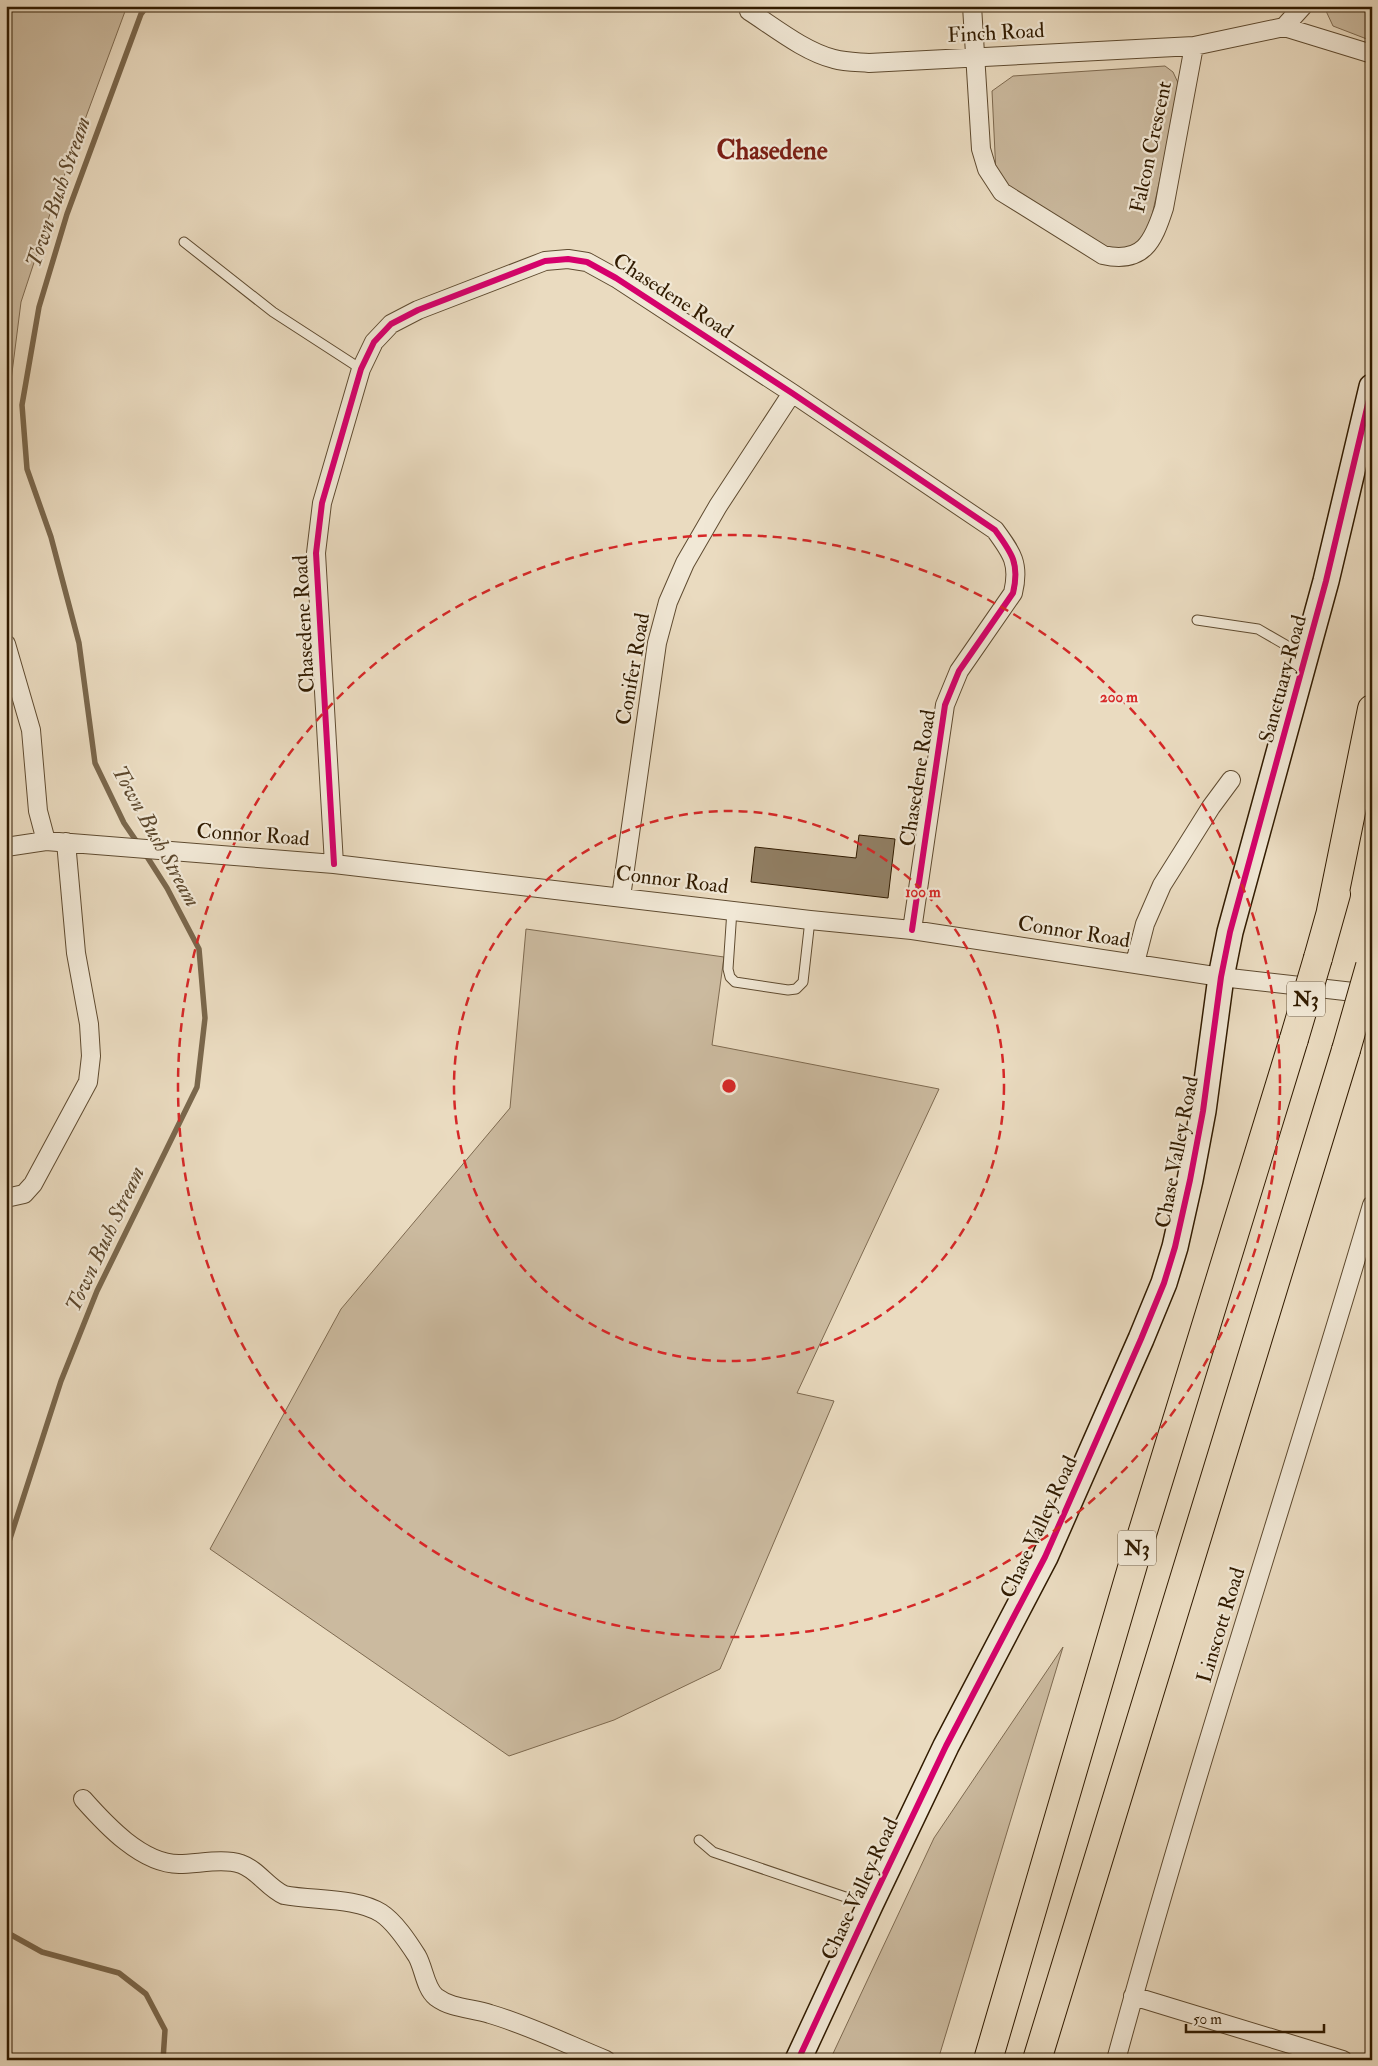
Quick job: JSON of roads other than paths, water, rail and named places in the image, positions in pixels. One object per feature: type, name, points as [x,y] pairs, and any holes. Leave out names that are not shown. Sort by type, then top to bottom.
[{"type":"highway","points":[[1331,911],[1372,709]]},
{"type":"highway","name":"N3","points":[[988,2060],[1136,1553],[1294,1039],[1331,911],[1372,783]]},
{"type":"highway","name":"N3","points":[[1037,2060],[1346,1050],[1371,962]]},
{"type":"street","name":"Falcon Crescent","points":[[972,6],[981,150],[987,169],[1002,192],[1103,255],[1125,258],[1138,253],[1147,246],[1156,231],[1164,208],[1194,46]]},
{"type":"street","points":[[1284,27],[1303,6]]},
{"type":"street","name":"Finch Road","points":[[749,11],[815,53],[833,59],[869,63],[1194,46],[1284,27],[1372,54]]},
{"type":"street","name":"Chasedene Road","points":[[334,864],[316,553],[322,503],[361,369],[374,342],[391,324],[418,310],[522,270],[545,262],[568,258],[587,262],[616,278],[792,393],[995,530],[1010,550],[1016,565],[1016,579],[1013,592],[959,672],[944,705],[912,930]]},
{"type":"street","name":"Sanctuary Road","points":[[1221,977],[1230,932],[1326,581],[1372,387]]},
{"type":"street","name":"Conifer Road","points":[[621,897],[657,643],[668,602],[685,564],[718,506],[792,393]]},
{"type":"street","points":[[6,644],[31,730],[38,811],[46,841]]},
{"type":"street","points":[[1135,963],[1145,924],[1162,885],[1211,808],[1232,780]]},
{"type":"street","name":"Connor Road","points":[[6,847],[46,841],[66,842],[334,864],[810,920],[912,930],[1221,977]]},
{"type":"street","points":[[6,1198],[24,1194],[33,1184],[88,1082],[91,1056],[89,1024],[76,953],[66,842]]},
{"type":"street","points":[[1221,977],[1372,994]]},
{"type":"street","name":"Chase Valley Road","points":[[798,2060],[946,1746],[1046,1557],[1164,1283],[1175,1247],[1202,1120],[1221,977]]},
{"type":"street","name":"Linscott Road","points":[[1116,2060],[1133,1996],[1214,1723],[1314,1402],[1372,1205]]},
{"type":"street","points":[[83,1799],[103,1822],[122,1838],[144,1854],[158,1860],[177,1864],[222,1862],[240,1864],[250,1869],[276,1891],[284,1895],[369,1907],[382,1914],[407,1942],[423,1969],[428,1986],[434,1996],[462,2008],[490,2014],[606,2060]]},
{"type":"street","points":[[1133,1996],[1343,2060]]},
{"type":"lane","points":[[184,242],[273,312],[361,369]]},
{"type":"lane","points":[[1197,620],[1258,629],[1306,656]]},
{"type":"lane","points":[[732,910],[728,969],[730,977],[735,982],[788,990],[796,989],[803,982],[810,920]]},
{"type":"lane","points":[[699,1840],[713,1852],[870,1905]]},
{"type":"waterway","name":"Town Bush Stream","points":[[139,845],[124,823],[95,763],[79,643],[51,537],[27,469],[22,405],[39,307],[67,214],[141,14],[147,6]]},
{"type":"waterway","name":"Town Bush Stream","points":[[6,1551],[61,1381],[97,1291],[197,1087],[205,1018],[199,949],[167,888],[144,852]]},
{"type":"waterway","name":"Town Bush Stream","points":[[6,1932],[42,1952],[119,1973],[146,1994],[165,2030],[163,2060]]},
{"type":"district","name":"Chasedene","points":[[772,151]]}]
